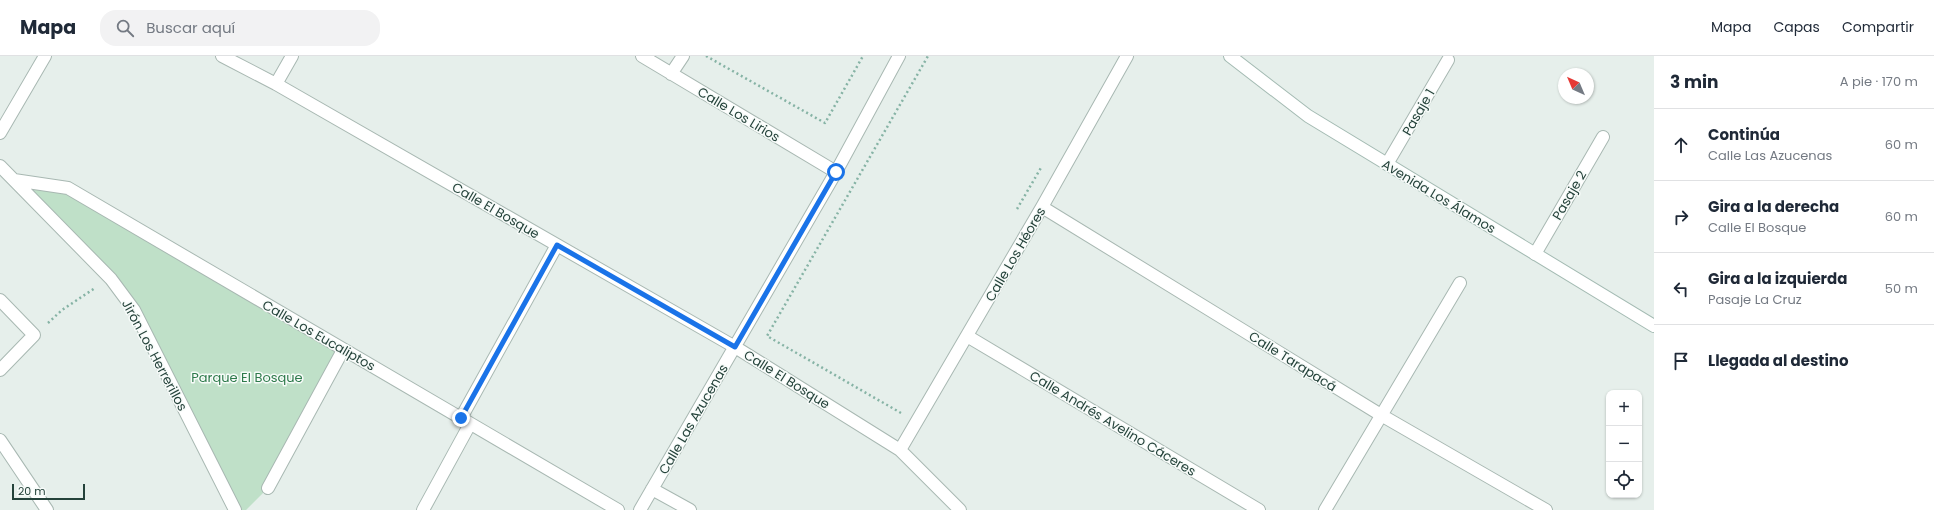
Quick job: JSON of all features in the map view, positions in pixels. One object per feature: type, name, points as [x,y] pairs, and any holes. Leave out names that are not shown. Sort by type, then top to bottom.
[{"type":"street","points":[[0,133],[45,56]]},
{"type":"street","name":"Calle El Bosque","points":[[222,56],[276,84],[735,347],[900,450],[960,510]]},
{"type":"street","points":[[276,84],[292,56]]},
{"type":"street","name":"Calle Los Lirios","points":[[642,56],[836,172]]},
{"type":"street","points":[[671,74],[683,56]]},
{"type":"street","name":"Calle Las Azucenas","points":[[640,510],[836,172],[899,56]]},
{"type":"street","name":"Calle Los Héores","points":[[900,450],[1042,207],[1127,56]]},
{"type":"street","name":"Avenida Los Álamos","points":[[1230,56],[1308,116],[1654,326]]},
{"type":"street","name":"Pasaje 1","points":[[1387,164],[1448,60]]},
{"type":"street","name":"Pasaje 2","points":[[1535,254],[1603,137]]},
{"type":"street","name":"Jirón Los Herrerillos","points":[[0,166],[111,279],[134,310],[235,510]]},
{"type":"street","name":"Calle Los Eucaliptos","points":[[14,180],[68,188],[618,510]]},
{"type":"street","name":"Calle Tarapacá","points":[[1042,207],[1381,415],[1546,510]]},
{"type":"street","points":[[424,510],[466,421],[557,245]]},
{"type":"street","points":[[1325,510],[1460,282]]},
{"type":"street","points":[[0,300],[34,335],[0,370]]},
{"type":"street","name":"Calle Andrés Avelino Cáceres","points":[[967,336],[1259,510]]},
{"type":"street","points":[[268,488],[343,350]]},
{"type":"street","points":[[0,440],[47,510]]},
{"type":"street","points":[[652,489],[690,510]]},
{"type":"path","points":[[706,56],[825,123],[863,56]]},
{"type":"path","points":[[901,413],[767,336],[928,56]]},
{"type":"path","points":[[34,335],[62,310],[111,279]]},
{"type":"green space","name":"Parque El Bosque","points":[[14,180],[68,188],[343,350],[268,488],[246,510],[235,510],[134,310]]},
{"type":"route","points":[[461,418],[557,245],[735,347],[836,172]]}]
